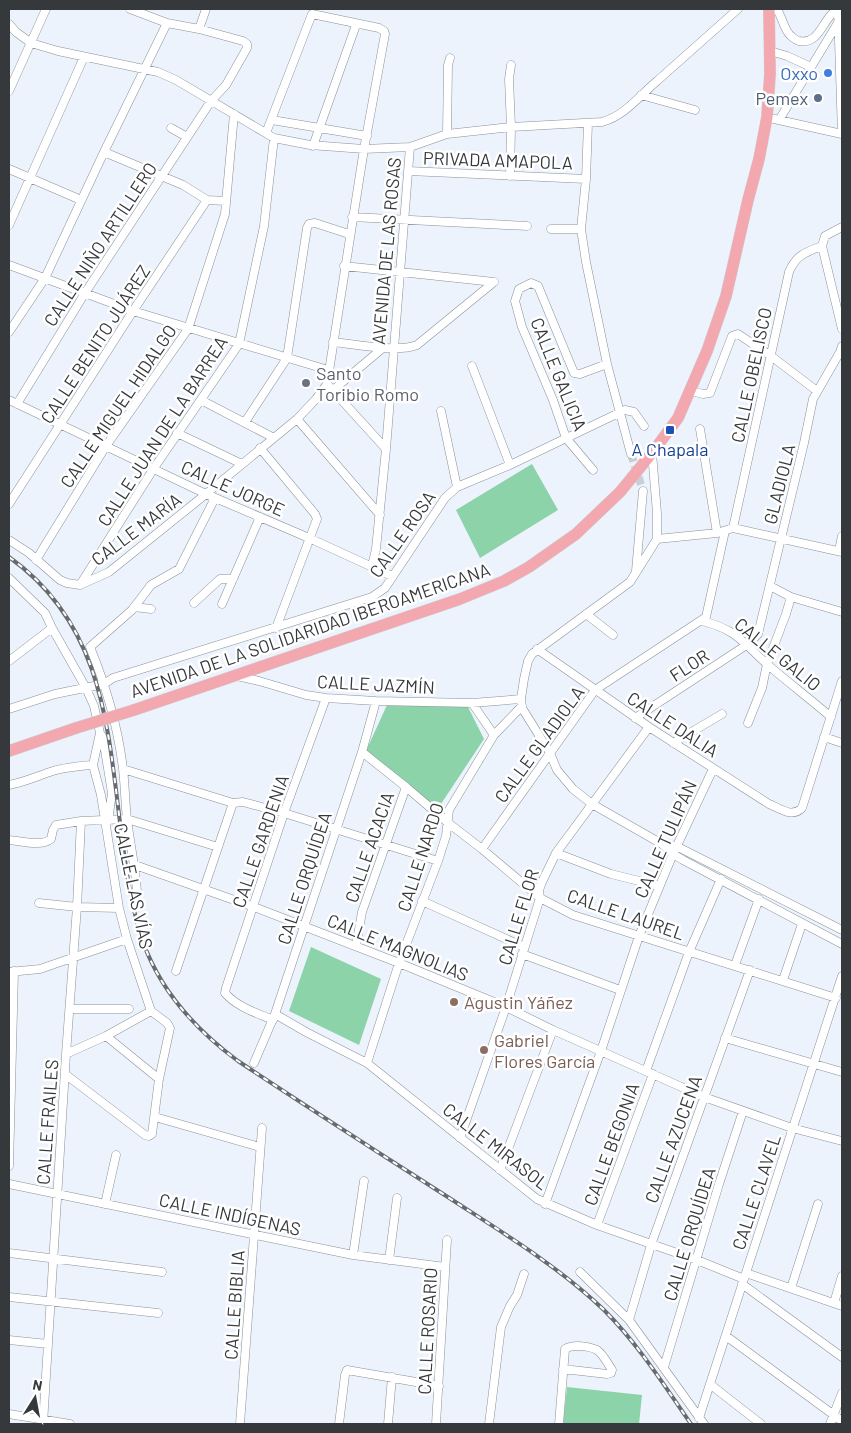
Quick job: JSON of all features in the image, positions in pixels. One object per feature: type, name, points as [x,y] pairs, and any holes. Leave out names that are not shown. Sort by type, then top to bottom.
[{"type":"highway","name":"AVENIDA DE LA SOLIDARIDAD IBEROAMERICANA","points":[[9,751],[415,615],[504,581],[529,567],[576,534],[620,492],[678,418],[707,351],[726,296],[748,200],[773,118],[769,9]]},
{"type":"street","points":[[9,91],[46,9]]},
{"type":"street","points":[[130,9],[168,23],[200,29],[206,9]]},
{"type":"street","points":[[9,24],[31,43],[84,57],[158,72],[176,80],[274,138],[313,146],[364,149],[410,147],[448,134],[511,126],[588,124],[614,119],[626,111],[640,95],[738,9]]},
{"type":"street","points":[[778,9],[787,32],[796,40],[803,42],[812,39],[832,14],[839,10]]},
{"type":"street","points":[[838,21],[811,67],[773,118],[842,134],[839,10]]},
{"type":"street","points":[[266,133],[312,14],[384,30],[352,216],[327,384],[386,449]]},
{"type":"street","points":[[9,332],[45,278],[144,68],[168,23]]},
{"type":"street","points":[[313,146],[356,24]]},
{"type":"street","name":"CALLE NIÑO ARTILLERO","points":[[13,402],[211,101],[236,71],[247,48],[246,44],[243,41],[200,29]]},
{"type":"street","points":[[770,51],[811,67]]},
{"type":"street","points":[[9,225],[84,57]]},
{"type":"street","points":[[448,134],[448,65],[450,58]]},
{"type":"street","points":[[510,176],[511,126],[509,79],[512,65]]},
{"type":"street","points":[[640,95],[695,110]]},
{"type":"street","name":"CALLE MIGUEL HIDALGO","points":[[36,560],[106,446],[188,329],[224,214],[234,114]]},
{"type":"street","points":[[272,120],[367,136]]},
{"type":"street","points":[[588,124],[586,179],[581,229],[607,364],[631,454]]},
{"type":"street","points":[[171,128],[187,137]]},
{"type":"street","name":"CALLE JUAN DE LA BARREA","points":[[80,585],[177,433],[239,344],[264,226],[274,138]]},
{"type":"street","name":"AVENIDA DE LAS ROSAS","points":[[372,566],[376,549],[386,449],[410,147]]},
{"type":"street","points":[[104,152],[183,185],[207,200],[226,201]]},
{"type":"street","points":[[9,169],[81,200]]},
{"type":"street","name":"PRIVADA AMAPOLA","points":[[408,171],[586,179]]},
{"type":"street","name":"CALLE BENITO JUÁREZ","points":[[9,504],[207,200]]},
{"type":"street","points":[[352,216],[528,226]]},
{"type":"street","points":[[245,422],[287,358],[309,224],[315,223],[350,234]]},
{"type":"street","points":[[842,227],[825,236],[822,246],[842,329]]},
{"type":"street","points":[[551,229],[581,229]]},
{"type":"street","name":"CALLE OBELISCO","points":[[725,530],[771,356],[788,272],[798,257],[822,246]]},
{"type":"street","points":[[9,266],[188,329],[328,370]]},
{"type":"street","points":[[333,342],[410,348],[417,345],[494,282],[344,266]]},
{"type":"street","name":"CALLE GALICIA","points":[[593,470],[566,438],[553,400],[522,327],[515,301],[519,289],[531,283],[538,286],[574,373],[580,374],[607,364]]},
{"type":"street","points":[[691,391],[703,394],[710,393],[734,334],[741,335],[817,391]]},
{"type":"street","name":"GLADIOLA","points":[[758,634],[813,399],[842,346]]},
{"type":"street","points":[[334,390],[384,347]]},
{"type":"street","points":[[472,366],[510,465]]},
{"type":"street","name":"CALLE MARÍA","points":[[9,540],[60,580],[67,583],[80,585],[109,572],[297,419],[327,384]]},
{"type":"street","points":[[201,400],[274,438]]},
{"type":"street","name":"CALLE JORGE","points":[[13,402],[206,494],[310,538],[392,576]]},
{"type":"street","points":[[620,412],[625,410],[634,412],[644,426]]},
{"type":"street","points":[[440,411],[457,487]]},
{"type":"street","name":"CALLE ROSA","points":[[104,684],[113,678],[372,597],[385,588],[445,498],[457,487],[510,465],[620,412]]},
{"type":"street","points":[[297,419],[380,515]]},
{"type":"street","points":[[700,429],[725,530],[708,610],[706,617],[702,621]]},
{"type":"street","points":[[177,433],[242,464]]},
{"type":"street","points":[[260,448],[315,514],[317,519],[276,628]]},
{"type":"street","points":[[652,453],[657,513],[657,539],[630,582],[537,649],[528,661],[522,702],[550,753],[557,770],[574,789],[592,804],[662,844],[673,854],[842,944]]},
{"type":"street","points":[[636,574],[643,491]]},
{"type":"street","points":[[134,607],[151,585],[179,569],[215,498]]},
{"type":"street","points":[[222,604],[260,517]]},
{"type":"street","points":[[657,539],[725,530],[781,539],[841,552],[842,536]]},
{"type":"street","points":[[9,578],[46,614],[86,688],[94,706],[100,733],[93,765],[76,766],[50,772],[30,781],[9,785]]},
{"type":"street","points":[[194,603],[220,579],[232,579]]},
{"type":"street","points":[[770,586],[791,596],[842,612]]},
{"type":"street","points":[[748,723],[762,688],[767,664],[791,596]]},
{"type":"street","points":[[134,607],[151,609]]},
{"type":"street","name":"CALLE LAS VÍAS","points":[[134,607],[90,647],[104,684],[117,733],[137,891]]},
{"type":"street","points":[[586,614],[614,635]]},
{"type":"street","name":"CALLE GALIO","points":[[702,621],[718,625],[736,634],[767,664],[831,717]]},
{"type":"street","name":"CALLE GLADIOLA","points":[[482,849],[595,690],[702,621]]},
{"type":"street","points":[[9,661],[52,628]]},
{"type":"street","name":"FLOR","points":[[635,718],[748,644],[758,634]]},
{"type":"street","name":"CALLE DALIA","points":[[537,649],[635,718],[713,769],[770,804],[791,814],[797,813],[802,808],[824,737]]},
{"type":"street","name":"CALLE JAZMÍN","points":[[233,675],[306,696],[326,698],[472,703],[522,702]]},
{"type":"street","points":[[842,681],[824,737],[842,743]]},
{"type":"street","points":[[9,709],[55,694],[104,684]]},
{"type":"street","name":"CALLE GARDENIA","points":[[225,993],[284,814],[326,698]]},
{"type":"street","name":"CALLE ORQUÍDEA","points":[[254,1063],[274,1017],[362,752],[376,701]]},
{"type":"street","name":"CALLE NARDO","points":[[367,1063],[399,963],[438,861],[446,836],[449,810],[494,735],[522,702]]},
{"type":"street","points":[[472,703],[494,735]]},
{"type":"street","points":[[673,743],[722,714]]},
{"type":"street","name":"CALLE FLOR","points":[[460,1138],[506,1006],[540,898],[539,890],[542,882],[556,853],[649,727]]},
{"type":"street","points":[[100,733],[104,738],[112,793],[106,821]]},
{"type":"street","name":"CALLE LAUREL","points":[[362,752],[540,898],[573,915],[836,998]]},
{"type":"street","name":"CALLE LAS VÍAS","points":[[93,765],[106,821],[119,908],[127,939],[151,1011]]},
{"type":"street","points":[[123,769],[233,803],[243,802],[337,829],[385,846],[438,861]]},
{"type":"street","name":"CALLE TULIPÁN","points":[[545,1204],[601,1051],[639,936],[676,846],[713,769]]},
{"type":"street","name":"CALLE ACACIA","points":[[356,946],[362,912],[406,787]]},
{"type":"street","points":[[176,970],[233,803]]},
{"type":"street","points":[[9,840],[48,842],[52,839],[53,830],[56,826],[81,821],[127,819],[218,848]]},
{"type":"street","name":"CALLE FRAILES","points":[[44,1422],[81,821]]},
{"type":"street","points":[[662,844],[676,846],[842,930]]},
{"type":"street","points":[[556,853],[611,874],[659,886]]},
{"type":"street","name":"CALLE MAGNOLIAS","points":[[135,865],[304,926],[506,1006],[553,1030],[704,1096],[792,1128],[842,1141]]},
{"type":"street","name":"CALLE BEGONIA","points":[[597,1225],[689,952],[721,879]]},
{"type":"street","points":[[735,965],[759,899]]},
{"type":"street","points":[[422,901],[523,951],[620,990]]},
{"type":"street","points":[[39,903],[77,907],[119,908]]},
{"type":"street","points":[[782,980],[802,924]]},
{"type":"street","points":[[9,1166],[12,971],[40,970],[127,939]]},
{"type":"street","name":"CALLE AZUCENA","points":[[629,1320],[652,1245],[750,970]]},
{"type":"street","name":"CALLE CLAVEL","points":[[702,1421],[711,1385],[744,1278],[842,976]]},
{"type":"street","name":"CALLE MIRASOL","points":[[225,993],[241,1005],[274,1017],[367,1063],[545,1204],[597,1225],[744,1278],[791,1288],[842,1306]]},
{"type":"street","points":[[70,1009],[130,1009]]},
{"type":"street","points":[[65,1074],[145,1135],[149,1136],[152,1134],[159,1080],[170,1028],[167,1023],[151,1011],[106,1036],[66,1054]]},
{"type":"street","points":[[500,1170],[553,1030]]},
{"type":"street","points":[[106,1036],[159,1080]]},
{"type":"street","points":[[725,1038],[842,1072]]},
{"type":"street","name":"CALLE ORQUÍDEA","points":[[664,1367],[743,1111]]},
{"type":"street","points":[[155,1117],[260,1147]]},
{"type":"street","name":"CALLE BIBLIA","points":[[240,1424],[262,1128]]},
{"type":"street","points":[[106,1204],[116,1155]]},
{"type":"street","points":[[353,1255],[364,1181]]},
{"type":"street","name":"CALLE INDÍGENAS","points":[[9,1184],[353,1255],[445,1267]]},
{"type":"street","points":[[389,1260],[397,1198]]},
{"type":"street","points":[[791,1288],[818,1204]]},
{"type":"street","name":"CALLE ROSARIO","points":[[436,1424],[447,1240]]},
{"type":"street","points":[[9,1253],[162,1272]]},
{"type":"street","points":[[580,1272],[629,1320],[702,1421]]},
{"type":"street","points":[[489,1424],[501,1327],[517,1295],[524,1274]]},
{"type":"street","points":[[834,1303],[842,1276]]},
{"type":"street","points":[[744,1278],[842,1357]]},
{"type":"street","points":[[9,1297],[158,1313]]},
{"type":"street","points":[[726,1336],[842,1421]]},
{"type":"street","points":[[9,1340],[48,1344]]},
{"type":"street","points":[[559,1424],[563,1369],[565,1349],[570,1346],[578,1346],[596,1350],[612,1370],[611,1373],[607,1374],[563,1369]]},
{"type":"street","points":[[340,1424],[347,1370],[439,1386]]},
{"type":"street","points":[[388,1424],[392,1378]]},
{"type":"street","points":[[711,1385],[761,1424]]},
{"type":"street","points":[[830,1424],[842,1393]]},
{"type":"street","points":[[9,1414],[44,1422],[70,1424]]},
{"type":"green space","points":[[532,464],[558,510],[480,558],[456,510]]},
{"type":"green space","points":[[387,705],[468,707],[484,739],[437,810],[366,751]]},
{"type":"green space","points":[[311,947],[381,979],[359,1045],[289,1011]]},
{"type":"green space","points":[[567,1387],[642,1395],[639,1424],[563,1424]]},
{"type":"tunnel","points":[[631,454],[643,491]]},
{"type":"railway","points":[[9,557],[42,586],[67,618],[86,653],[98,690],[107,730],[127,875],[136,920],[151,960],[170,993],[182,1009],[194,1023],[238,1061],[514,1240],[570,1280],[604,1310],[628,1337],[691,1424]]},
{"type":"place","name":"Oxxo","points":[[828,73]]},
{"type":"place","name":"Pemex","points":[[818,98]]},
{"type":"place","name":"Santo Toribio Romo","points":[[306,383]]},
{"type":"place","name":"A Chapala","points":[[670,430]]},
{"type":"place","name":"Agustin Yáñez","points":[[454,1002]]},
{"type":"place","name":"Gabriel Flores García","points":[[484,1050]]}]
